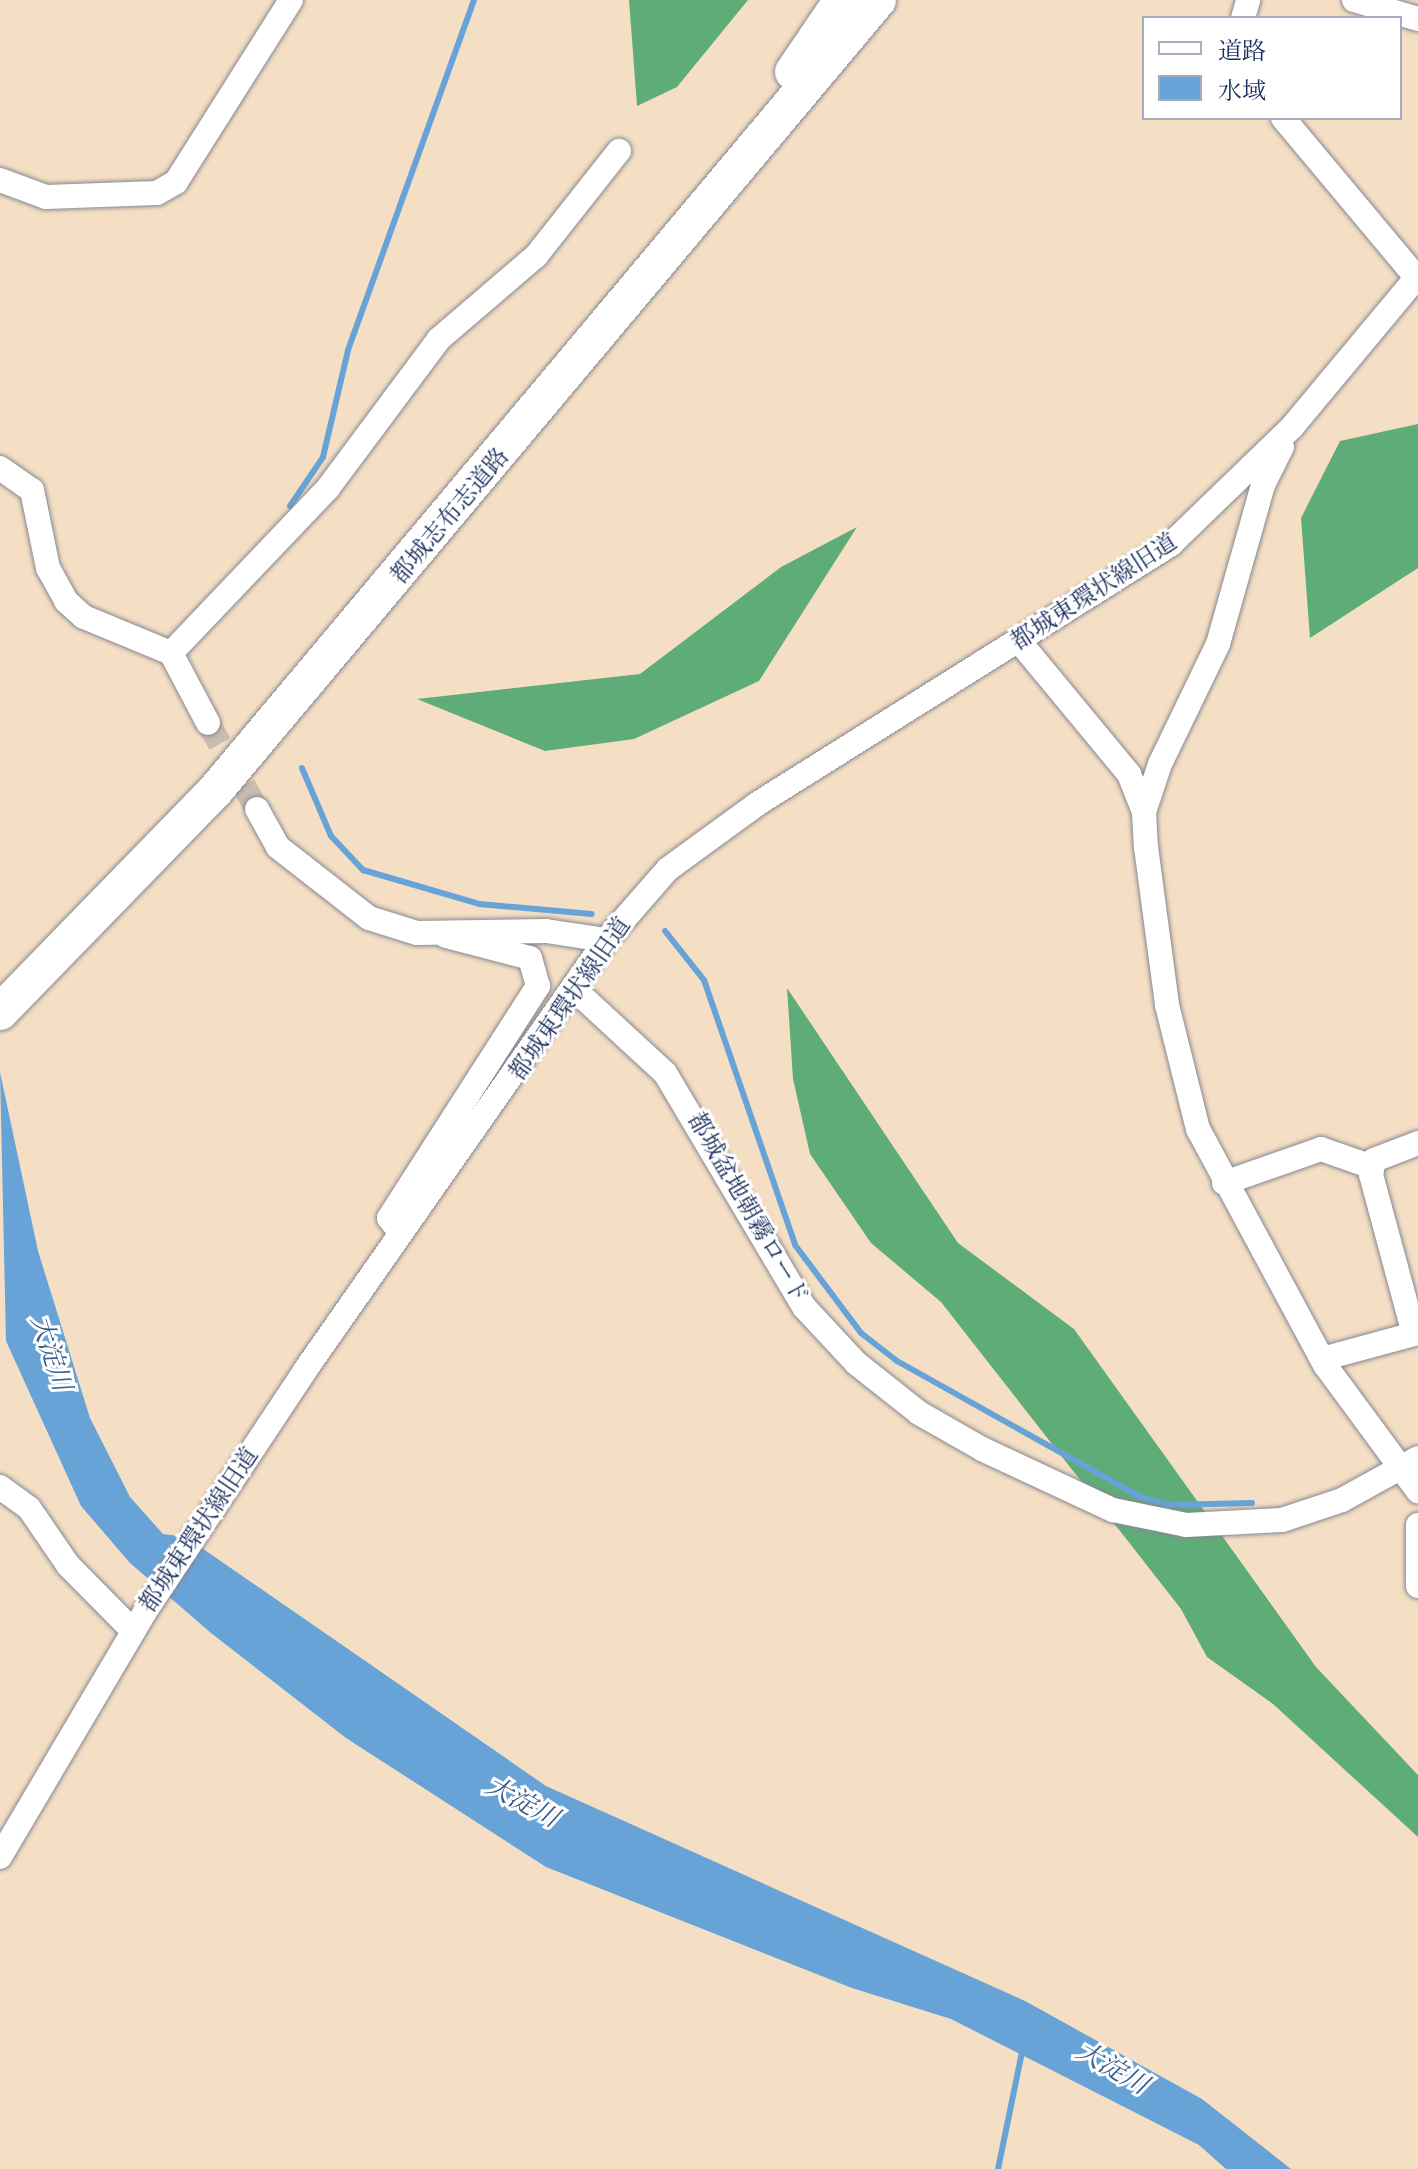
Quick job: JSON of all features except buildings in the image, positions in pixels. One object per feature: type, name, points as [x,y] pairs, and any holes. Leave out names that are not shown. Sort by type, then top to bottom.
[{"type":"highway","points":[[670,256],[842,0]]},
{"type":"highway","name":"都城志布志道路","points":[[0,1012],[215,791],[670,256],[878,0]]},
{"type":"highway","points":[[670,256],[894,0]]},
{"type":"street","points":[[0,180],[46,197],[157,193],[176,182],[291,0]]},
{"type":"street","points":[[1354,0],[1418,19]]},
{"type":"street","points":[[1285,120],[1417,277]]},
{"type":"street","points":[[171,653],[328,488],[439,339],[536,256],[619,151]]},
{"type":"street","name":"都城東環状線旧道","points":[[0,1857],[133,1631],[198,1531],[401,1233],[575,990],[606,940],[703,839],[1171,544],[1292,427],[1417,277]]},
{"type":"street","points":[[1144,812],[1218,644],[1263,485],[1292,427]]},
{"type":"street","points":[[0,468],[32,490],[48,568],[66,601],[84,617],[171,653],[208,723]]},
{"type":"street","points":[[1019,641],[1129,774],[1144,812],[1186,1097],[1224,1183],[1322,1359],[1410,1462],[1418,1491]]},
{"type":"street","points":[[257,809],[278,847],[354,910],[530,958],[538,986],[389,1218],[401,1233]]},
{"type":"street","points":[[446,936],[546,931],[606,940]]},
{"type":"street","name":"都城盆地朝霧ロード","points":[[575,990],[665,1073],[804,1307],[856,1363],[919,1413],[1051,1485],[1113,1510],[1186,1525],[1282,1520],[1342,1500],[1410,1462]]},
{"type":"street","points":[[1322,1359],[1414,1334],[1372,1167],[1374,1160],[1418,1143]]},
{"type":"street","points":[[1224,1183],[1321,1149],[1372,1167]]},
{"type":"street","points":[[0,1487],[29,1508],[68,1565],[133,1631]]},
{"type":"street","points":[[1418,1525],[1418,1586]]},
{"type":"green space","points":[[629,0],[748,0],[677,87],[637,106]]},
{"type":"green space","points":[[1418,424],[1418,568],[1310,638],[1301,518],[1340,441]]},
{"type":"green space","points":[[857,527],[759,681],[634,739],[545,751],[417,699],[640,674],[781,567]]},
{"type":"green space","points":[[787,988],[958,1243],[1074,1329],[1316,1667],[1418,1775],[1418,1837],[1273,1704],[1207,1657],[1181,1609],[941,1302],[871,1243],[810,1154],[793,1079]]},
{"type":"water","name":"大淀川","points":[[0,1072],[38,1251],[90,1418],[130,1497],[163,1534],[186,1537],[546,1786],[1025,2001],[1202,2099],[1291,2169],[1226,2169],[1199,2145],[951,2019],[852,1988],[546,1867],[346,1738],[211,1633],[130,1563],[81,1506],[6,1341]]},
{"type":"waterway","points":[[290,506],[323,457],[348,350],[474,0]]},
{"type":"waterway","points":[[302,768],[331,836],[363,870],[479,904],[592,914]]},
{"type":"waterway","points":[[665,931],[704,980],[795,1245],[861,1333],[897,1361],[1139,1496],[1167,1505],[1252,1503]]},
{"type":"waterway","points":[[998,2169],[1023,2047]]},
{"type":"tunnel","points":[[208,723],[257,809]]}]
